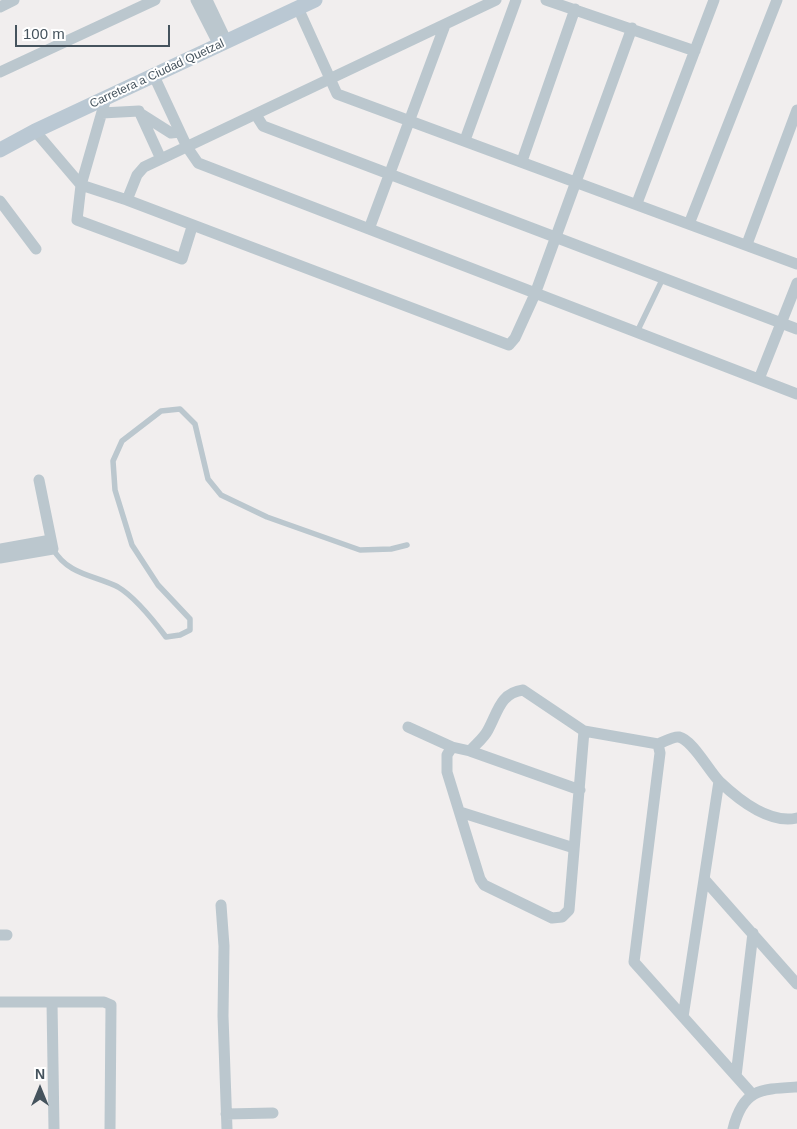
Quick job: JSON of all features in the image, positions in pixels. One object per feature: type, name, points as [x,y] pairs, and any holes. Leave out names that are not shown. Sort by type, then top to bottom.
[{"type":"main road","name":"Carretera a Ciudad Quetzal","points":[[0,150],[35,131],[316,0]]},
{"type":"street","points":[[0,7],[14,0]]},
{"type":"street","points":[[0,72],[155,0]]},
{"type":"street","points":[[196,0],[223,43]]},
{"type":"street","points":[[207,0],[223,43]]},
{"type":"street","points":[[127,200],[137,175],[144,167],[496,0]]},
{"type":"street","points":[[465,140],[516,0]]},
{"type":"street","points":[[546,0],[695,51]]},
{"type":"street","points":[[637,203],[714,0]]},
{"type":"street","points":[[689,224],[777,0]]},
{"type":"street","points":[[298,8],[337,94],[637,203],[797,264]]},
{"type":"street","points":[[522,161],[575,9]]},
{"type":"street","points":[[369,229],[444,24]]},
{"type":"street","points":[[35,131],[81,185],[127,200],[192,227],[509,345],[515,338],[535,294],[632,28]]},
{"type":"street","points":[[154,76],[187,147],[198,162],[797,394]]},
{"type":"street","points":[[106,98],[81,185],[78,221],[182,258],[192,227]]},
{"type":"street","points":[[102,113],[135,110],[171,133],[180,132]]},
{"type":"street","points":[[747,244],[797,110]]},
{"type":"street","points":[[141,114],[161,159]]},
{"type":"street","points":[[256,115],[263,126],[797,329]]},
{"type":"street","points":[[0,201],[36,249]]},
{"type":"street","points":[[759,379],[797,283]]},
{"type":"street","points":[[39,480],[52,544]]},
{"type":"street","points":[[0,548],[52,544]]},
{"type":"street","points":[[0,558],[52,544]]},
{"type":"street","points":[[470,751],[487,732],[503,699],[512,692],[523,690],[584,731],[658,744],[674,737],[682,738],[704,760],[719,782],[770,816],[789,820],[797,818]]},
{"type":"street","points":[[408,727],[452,747],[470,751],[580,790]]},
{"type":"street","points":[[452,747],[447,755],[447,772],[480,879],[484,885],[552,918],[562,917],[569,910],[584,731]]},
{"type":"street","points":[[658,744],[660,753],[634,962],[752,1094]]},
{"type":"street","points":[[683,1017],[719,782]]},
{"type":"street","points":[[460,812],[574,848]]},
{"type":"street","points":[[704,879],[797,984]]},
{"type":"street","points":[[221,905],[224,946],[223,1016],[227,1129]]},
{"type":"street","points":[[736,1076],[753,933]]},
{"type":"street","points":[[0,1002],[104,1002],[111,1005],[110,1129]]},
{"type":"street","points":[[52,1002],[54,1129]]},
{"type":"street","points":[[733,1129],[738,1112],[752,1094],[773,1088],[797,1087],[797,1081]]},
{"type":"street","points":[[226,1114],[273,1113]]},
{"type":"lane","points":[[637,333],[663,278]]},
{"type":"lane","points":[[52,544],[60,560],[75,572],[119,588],[150,616],[166,637],[180,635],[190,630],[190,619],[158,585],[132,545],[115,490],[113,462],[122,441],[161,410],[180,409],[195,424],[208,479],[221,495],[267,517],[360,550],[392,549],[407,545]]}]
